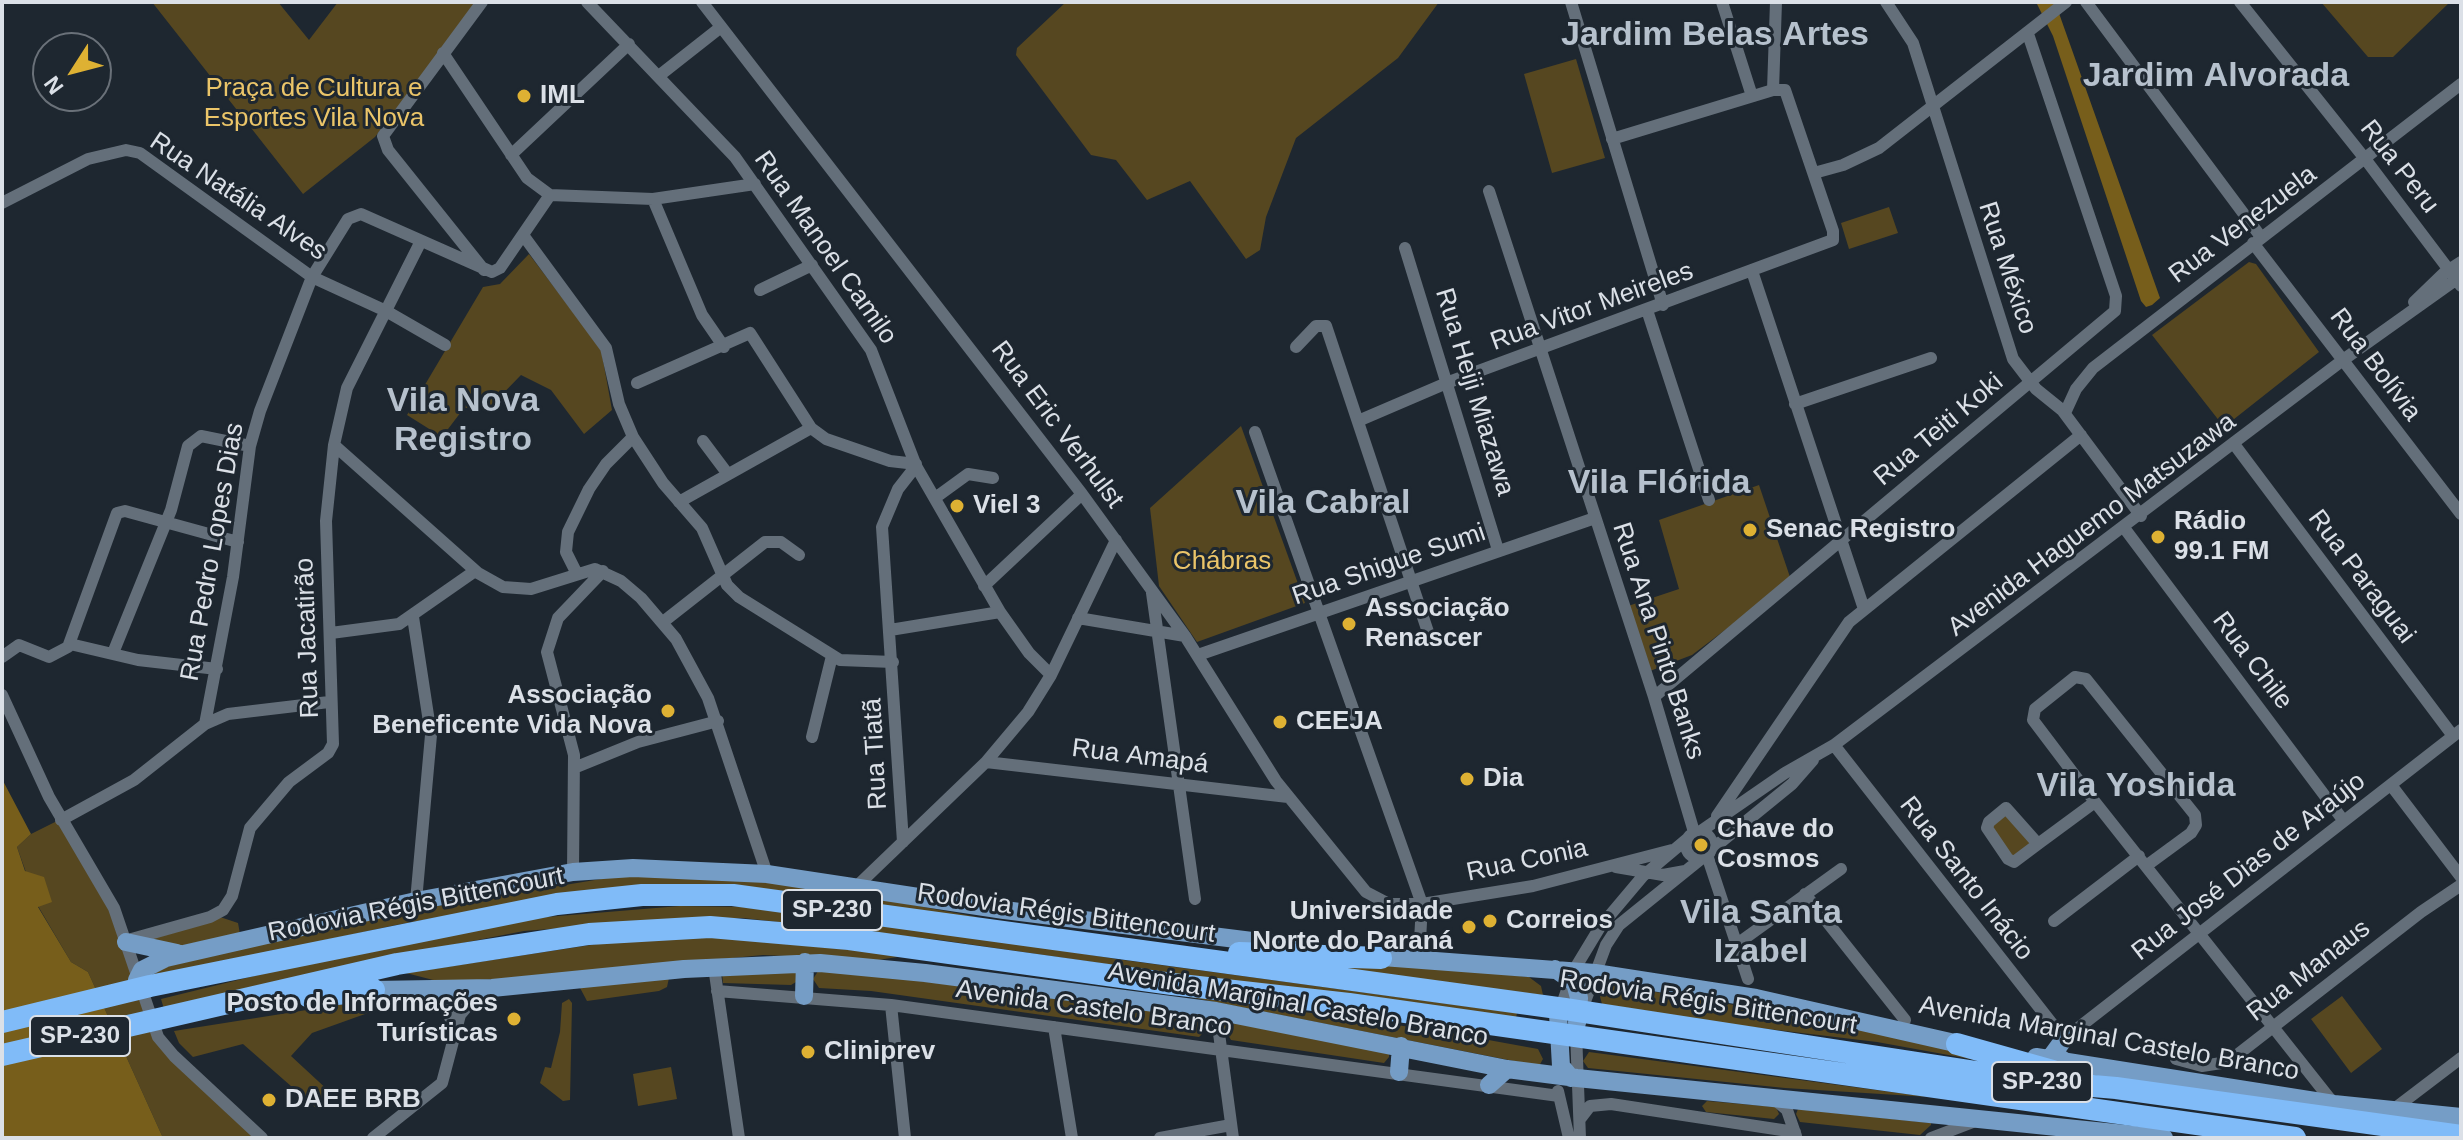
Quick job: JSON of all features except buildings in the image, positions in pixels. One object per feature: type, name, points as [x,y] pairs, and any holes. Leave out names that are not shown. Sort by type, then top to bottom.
[{"type":"highway","name":"Rodovia Régis Bittencourt","points":[[2,1022],[144,983],[557,904],[642,895],[733,895],[1624,1017],[2035,1081],[2116,1088],[2461,1136]]},
{"type":"highway","name":"Rodovia Régis Bittencourt","points":[[2,1055],[397,964],[589,934],[710,927],[849,939],[1620,1042],[2168,1129],[2295,1138]]},
{"type":"highway","points":[[1017,936],[1047,932],[1211,952],[1390,958]]},
{"type":"highway","points":[[205,1009],[244,1009],[374,990]]},
{"type":"highway","points":[[1957,1044],[2116,1088]]},
{"type":"highway","points":[[2168,1129],[2214,1138]]},
{"type":"main road","name":"Avenida Marginal Castelo Branco","points":[[144,983],[148,966],[184,953],[416,901],[573,872],[633,868],[767,874],[1004,910],[1390,958],[1595,973],[1765,999],[1957,1044],[2069,1063],[2334,1104],[2461,1117]]},
{"type":"main road","name":"Avenida Marginal Castelo Branco","points":[[125,941],[184,953]]},
{"type":"main road","name":"Avenida Marginal Castelo Branco","points":[[374,990],[492,988],[714,967],[805,962],[925,973],[1216,1011],[1401,1046],[1560,1082],[1771,1097],[2039,1124],[2104,1135],[2168,1129]]},
{"type":"main road","points":[[804,996],[805,962]]},
{"type":"main road","points":[[1567,972],[1579,998],[1577,1023]]},
{"type":"main road","points":[[1728,993],[1745,989],[1748,979]]},
{"type":"main road","points":[[1748,979],[1755,992],[1765,999]]},
{"type":"main road","points":[[1558,1014],[1560,1082]]},
{"type":"main road","points":[[2064,1039],[2053,1054],[2069,1063]]},
{"type":"main road","points":[[1399,1072],[1401,1046]]},
{"type":"main road","points":[[1489,1085],[1507,1069]]},
{"type":"street","points":[[482,2],[387,126],[384,143],[486,272]]},
{"type":"street","name":"Rua Manoel Camilo","points":[[587,2],[660,75],[755,184],[812,265],[876,359],[916,465],[984,586],[1029,653],[1051,675]]},
{"type":"street","name":"Rua Eric Verhulst","points":[[702,2],[1082,494],[1198,655],[1288,797],[1360,886]]},
{"type":"street","points":[[1571,2],[1663,305]]},
{"type":"street","points":[[1722,2],[1752,96]]},
{"type":"street","points":[[1773,90],[1776,2]]},
{"type":"street","name":"Rua México","points":[[1886,2],[1911,39],[2011,354],[2031,383],[2065,413],[2141,516]]},
{"type":"street","points":[[1612,139],[1782,89],[1788,93],[1814,173],[1863,157],[1933,109],[2066,2]]},
{"type":"street","name":"Rua Bolívia","points":[[2086,2],[2343,360],[2461,514]]},
{"type":"street","name":"Rua Peru","points":[[2240,2],[2460,281]]},
{"type":"street","points":[[660,75],[721,27]]},
{"type":"street","name":"Rua Teiti Koki","points":[[1654,697],[1733,628],[1840,543],[1948,448],[2110,317],[2117,303],[2028,34]]},
{"type":"street","points":[[511,155],[629,44]]},
{"type":"street","points":[[443,53],[531,182],[550,195],[653,199],[755,184]]},
{"type":"street","name":"Rua Venezuela","points":[[2065,413],[2089,371],[2461,84]]},
{"type":"street","name":"Rua Natália Alves","points":[[2,203],[88,159],[126,150],[154,161],[312,277],[386,311],[445,345]]},
{"type":"street","name":"Rua Vitor Meireles","points":[[1358,421],[1449,382],[1830,243],[1833,231],[1814,173]]},
{"type":"street","name":"Rua Ana Pinto Banks","points":[[1489,191],[1654,697],[1694,834]]},
{"type":"street","points":[[421,241],[486,272],[500,268],[550,195]]},
{"type":"street","points":[[653,199],[702,315],[724,347]]},
{"type":"street","name":"Rua Pedro Lopes Dias","points":[[205,724],[238,542],[250,446],[268,389],[312,277],[348,219],[355,214],[421,241]]},
{"type":"street","points":[[523,235],[609,352],[619,404],[633,437],[706,537],[720,576],[739,597],[832,656],[845,662],[893,662]]},
{"type":"street","name":"Rua Jacatirão","points":[[125,941],[210,917],[227,906],[250,828],[289,782],[331,749],[334,739],[329,702],[331,633],[326,521],[334,445],[347,388],[421,241]]},
{"type":"street","name":"Rua Heiji Miazawa","points":[[1405,248],[1449,382],[1498,550]]},
{"type":"street","name":"Avenida Haguemo Matsuzawa","points":[[2395,321],[2448,269],[2461,262]]},
{"type":"street","points":[[760,290],[812,265]]},
{"type":"street","name":"Avenida Haguemo Matsuzawa","points":[[2423,302],[2448,280],[2448,269]]},
{"type":"street","points":[[1752,271],[1864,609]]},
{"type":"street","name":"Avenida Haguemo Matsuzawa","points":[[1569,1138],[1560,1082],[1595,973],[1619,925],[1796,780],[1813,760],[2125,529],[2395,321],[2460,281]]},
{"type":"street","points":[[1647,310],[1709,500]]},
{"type":"street","points":[[1296,347],[1316,326],[1326,326],[1431,641]]},
{"type":"street","points":[[637,383],[724,347],[748,332],[755,335],[811,428],[826,439],[890,461],[916,465],[898,489],[882,527],[890,630],[1000,612]]},
{"type":"street","points":[[1795,404],[1931,358]]},
{"type":"street","points":[[679,502],[811,428]]},
{"type":"street","points":[[1255,432],[1422,904],[1421,947],[1425,961]]},
{"type":"street","points":[[1712,823],[1839,634],[1864,609],[2081,435]]},
{"type":"street","points":[[113,653],[165,524],[191,441],[205,436],[250,446]]},
{"type":"street","points":[[577,574],[566,552],[568,532],[589,489],[606,464],[633,437]]},
{"type":"street","points":[[703,441],[727,473]]},
{"type":"street","name":"Rua Paraguai","points":[[2234,444],[2457,733]]},
{"type":"street","points":[[334,445],[475,571],[503,587],[518,590],[595,569],[631,589],[663,622],[689,660],[718,721],[767,874]]},
{"type":"street","points":[[935,498],[968,474],[993,478]]},
{"type":"street","points":[[984,586],[1082,494]]},
{"type":"street","points":[[2,657],[19,645],[40,656],[52,657],[70,644],[117,513],[125,511],[238,542]]},
{"type":"street","name":"Rua Shigue Sumi","points":[[1198,655],[1595,518]]},
{"type":"street","name":"Rua Chile","points":[[2125,529],[2343,820]]},
{"type":"street","points":[[857,886],[986,762],[1036,700],[1116,540]]},
{"type":"street","points":[[663,622],[765,542],[781,542],[799,555]]},
{"type":"street","points":[[331,633],[399,624],[475,571]]},
{"type":"street","points":[[573,872],[574,768],[571,735],[547,660],[548,643],[558,618],[603,571]]},
{"type":"street","points":[[1152,590],[1195,899]]},
{"type":"street","points":[[413,617],[431,735],[416,901]]},
{"type":"street","points":[[1078,618],[1156,634],[1185,636]]},
{"type":"street","name":"Rua Tiatã","points":[[890,630],[903,842]]},
{"type":"street","points":[[70,644],[217,669]]},
{"type":"street","points":[[812,737],[832,656]]},
{"type":"street","points":[[2054,921],[2142,861],[2193,831],[2196,822],[2192,809],[2084,677],[2072,679],[2032,714],[2095,802],[2142,861],[2274,1026],[2334,1104]]},
{"type":"street","points":[[2,695],[61,820],[114,908],[144,983],[162,1043],[262,1138]]},
{"type":"street","points":[[61,820],[134,780],[205,724],[245,709],[329,702]]},
{"type":"street","points":[[574,768],[638,742],[718,721]]},
{"type":"street","name":"Rua José Dias de Araújo","points":[[2064,1039],[2457,733]]},
{"type":"street","name":"Rua Santo Inácio","points":[[1834,745],[2064,1039]]},
{"type":"street","name":"Avenida Haguemo Matsuzawa","points":[[1558,1014],[1567,972],[1646,872],[1694,834],[1794,767],[1813,760]]},
{"type":"street","name":"Rua Amapá","points":[[986,762],[1288,797]]},
{"type":"street","points":[[2391,785],[2461,877]]},
{"type":"street","points":[[2038,844],[2009,808],[1987,824],[1988,832],[2011,862],[2038,844],[2095,802]]},
{"type":"street","points":[[1703,858],[1690,854],[1694,834],[1711,838],[1703,858],[1748,979]]},
{"type":"street","name":"Rua Conia","points":[[1360,886],[1389,904],[1422,904],[1527,887],[1672,850]]},
{"type":"street","name":"Rua Conia","points":[[1615,866],[1668,875],[1703,858]]},
{"type":"street","name":"Rua Conia","points":[[1615,866],[1628,881],[1626,896]]},
{"type":"street","points":[[1737,944],[1841,869]]},
{"type":"street","name":"Rua Manaus","points":[[2176,1059],[2202,1066],[2223,1065],[2461,885]]},
{"type":"street","points":[[1805,894],[1905,1020]]},
{"type":"street","points":[[1390,958],[1413,944],[1421,922]]},
{"type":"street","points":[[714,967],[739,1138]]},
{"type":"street","points":[[413,988],[430,991],[441,999],[451,1015],[455,1032]]},
{"type":"street","points":[[373,1138],[442,1083],[465,1007],[492,988]]},
{"type":"street","name":"Avenida Castelo Branco","points":[[717,991],[891,1005],[1489,1085],[1560,1082]]},
{"type":"street","points":[[891,1005],[905,1138]]},
{"type":"street","points":[[1160,1138],[1232,1132],[1216,1011]]},
{"type":"street","points":[[1054,1027],[1072,1138]]},
{"type":"street","points":[[2394,1109],[2461,1058]]},
{"type":"street","name":"Avenida Haguemo Matsuzawa","points":[[1560,1082],[1579,1123],[1580,1138]]},
{"type":"street","points":[[1669,1111],[1674,1090]]},
{"type":"street","points":[[1771,1097],[1787,1110],[1796,1135]]},
{"type":"street","points":[[1579,1123],[1583,1110],[1594,1104],[1669,1111],[1796,1135]]},
{"type":"street","points":[[1931,1138],[1956,1126],[1983,1120]]},
{"type":"street","points":[[2039,1124],[2062,1138]]},
{"type":"green space","name":"Praça de Cultura e Esportes Vila Nova","points":[[152,2],[278,2],[309,40],[338,2],[479,2],[375,137],[303,194]]},
{"type":"green space","points":[[1066,2],[1439,2],[1398,58],[1296,138],[1266,217],[1260,250],[1246,259],[1190,181],[1147,200],[1116,160],[1091,155],[1016,55],[1017,48]]},
{"type":"green space","points":[[2321,2],[2450,2],[2393,57],[2368,57]]},
{"type":"green space","points":[[1576,59],[1605,158],[1552,173],[1524,74]]},
{"type":"green space","points":[[1889,207],[1898,233],[1849,249],[1841,223]]},
{"type":"green space","points":[[529,254],[601,349],[612,410],[584,434],[551,390],[521,375],[489,408],[464,408],[442,437],[407,415],[483,287],[500,284]]},
{"type":"green space","points":[[2249,262],[2256,264],[2319,352],[2224,427],[2152,335]]},
{"type":"green space","name":"Chábras","points":[[1241,426],[1305,603],[1197,642],[1159,586],[1150,508]]},
{"type":"green space","points":[[1759,485],[1791,580],[1692,655],[1650,671],[1628,606],[1679,589],[1659,520]]},
{"type":"green space","points":[[2009,813],[2033,844],[2013,858],[1991,827]]},
{"type":"green space","points":[[61,819],[114,908],[157,1036],[256,1138],[163,1138],[88,972],[71,962],[38,906],[17,847],[31,834]]},
{"type":"green space","points":[[674,875],[809,886],[978,917],[547,898],[396,925],[154,977],[156,969],[390,914],[619,876]]},
{"type":"green space","points":[[680,906],[743,907],[940,931],[1116,959],[1517,1013],[1515,1023],[940,940],[743,918],[679,919],[524,931],[339,967],[164,1009],[161,999],[335,956],[522,919]]},
{"type":"green space","points":[[220,917],[238,923],[240,934],[169,948],[145,939]]},
{"type":"green space","points":[[708,937],[910,955],[878,960],[763,955],[540,977],[441,982],[406,973],[604,943]]},
{"type":"green space","points":[[1295,966],[1426,966],[1529,977],[1541,986],[1543,995]]},
{"type":"green space","points":[[820,968],[1202,1017],[1206,1030],[1199,1037],[871,991],[819,988],[813,979]]},
{"type":"green space","points":[[722,973],[796,973],[796,982],[791,985],[723,983]]},
{"type":"green space","points":[[669,978],[667,987],[659,991],[587,1001],[579,986]]},
{"type":"green space","points":[[1607,984],[1880,1029],[2014,1067],[1877,1042],[1735,1025],[1602,1004],[1599,993]]},
{"type":"green space","points":[[1169,993],[1439,1031],[1538,1049],[1543,1059],[1539,1066]]},
{"type":"green space","points":[[2342,996],[2382,1049],[2351,1073],[2311,1019]]},
{"type":"green space","points":[[376,999],[380,1003],[379,1009],[312,1033],[291,1056],[331,1093],[316,1108],[243,1044],[193,1057],[179,1043],[174,1031]]},
{"type":"green space","points":[[569,999],[572,1003],[570,1100],[563,1101],[540,1083],[545,1067],[551,1068],[560,1032],[562,1003]]},
{"type":"green space","points":[[1228,1020],[1389,1054],[1389,1057],[1384,1063],[1231,1040],[1223,1026]]},
{"type":"green space","points":[[1589,1052],[1929,1097],[1785,1088],[1588,1068],[1583,1061]]},
{"type":"green space","points":[[671,1067],[677,1099],[638,1106],[633,1074]]},
{"type":"green space","points":[[1707,1101],[1776,1107],[1779,1114],[1774,1119],[1706,1112],[1702,1106]]},
{"type":"green space","points":[[1798,1109],[1931,1125],[1920,1135],[1800,1122],[1796,1114]]},
{"type":"shaded area","points":[[2036,2],[2055,2],[2160,298],[2152,305],[2146,307],[2141,301],[2053,36]]},
{"type":"shaded area","points":[[2,779],[31,834],[17,847],[25,871],[44,877],[52,902],[38,907],[71,962],[88,972],[163,1138],[2,1138]]},
{"type":"place","name":"IML","points":[[524,96]]},
{"type":"place","name":"Viel 3","points":[[957,506]]},
{"type":"place","name":"Senac Registro","points":[[1750,530]]},
{"type":"place","name":"Rádio 99.1 FM","points":[[2158,537]]},
{"type":"place","name":"Associação Renascer","points":[[1349,624]]},
{"type":"place","name":"Associação Beneficente Vida Nova","points":[[668,711]]},
{"type":"place","name":"CEEJA","points":[[1280,722]]},
{"type":"place","name":"Dia","points":[[1467,779]]},
{"type":"place","name":"Chave do Cosmos","points":[[1701,845]]},
{"type":"place","name":"Correios","points":[[1490,921]]},
{"type":"place","name":"Universidade Norte do Paraná","points":[[1469,927]]},
{"type":"place","name":"Posto de Informações Turísticas","points":[[514,1019]]},
{"type":"place","name":"Cliniprev","points":[[808,1052]]},
{"type":"place","name":"DAEE BRB","points":[[269,1100]]},
{"type":"district","name":"Jardim Belas Artes","points":[[1715,36]]},
{"type":"district","name":"Jardim Alvorada","points":[[2216,77]]},
{"type":"district","name":"Vila Nova Registro","points":[[463,422]]},
{"type":"district","name":"Vila Flórida","points":[[1659,484]]},
{"type":"district","name":"Vila Cabral","points":[[1323,504]]},
{"type":"district","name":"Vila Yoshida","points":[[2136,787]]},
{"type":"district","name":"Vila Santa Izabel","points":[[1761,934]]}]
